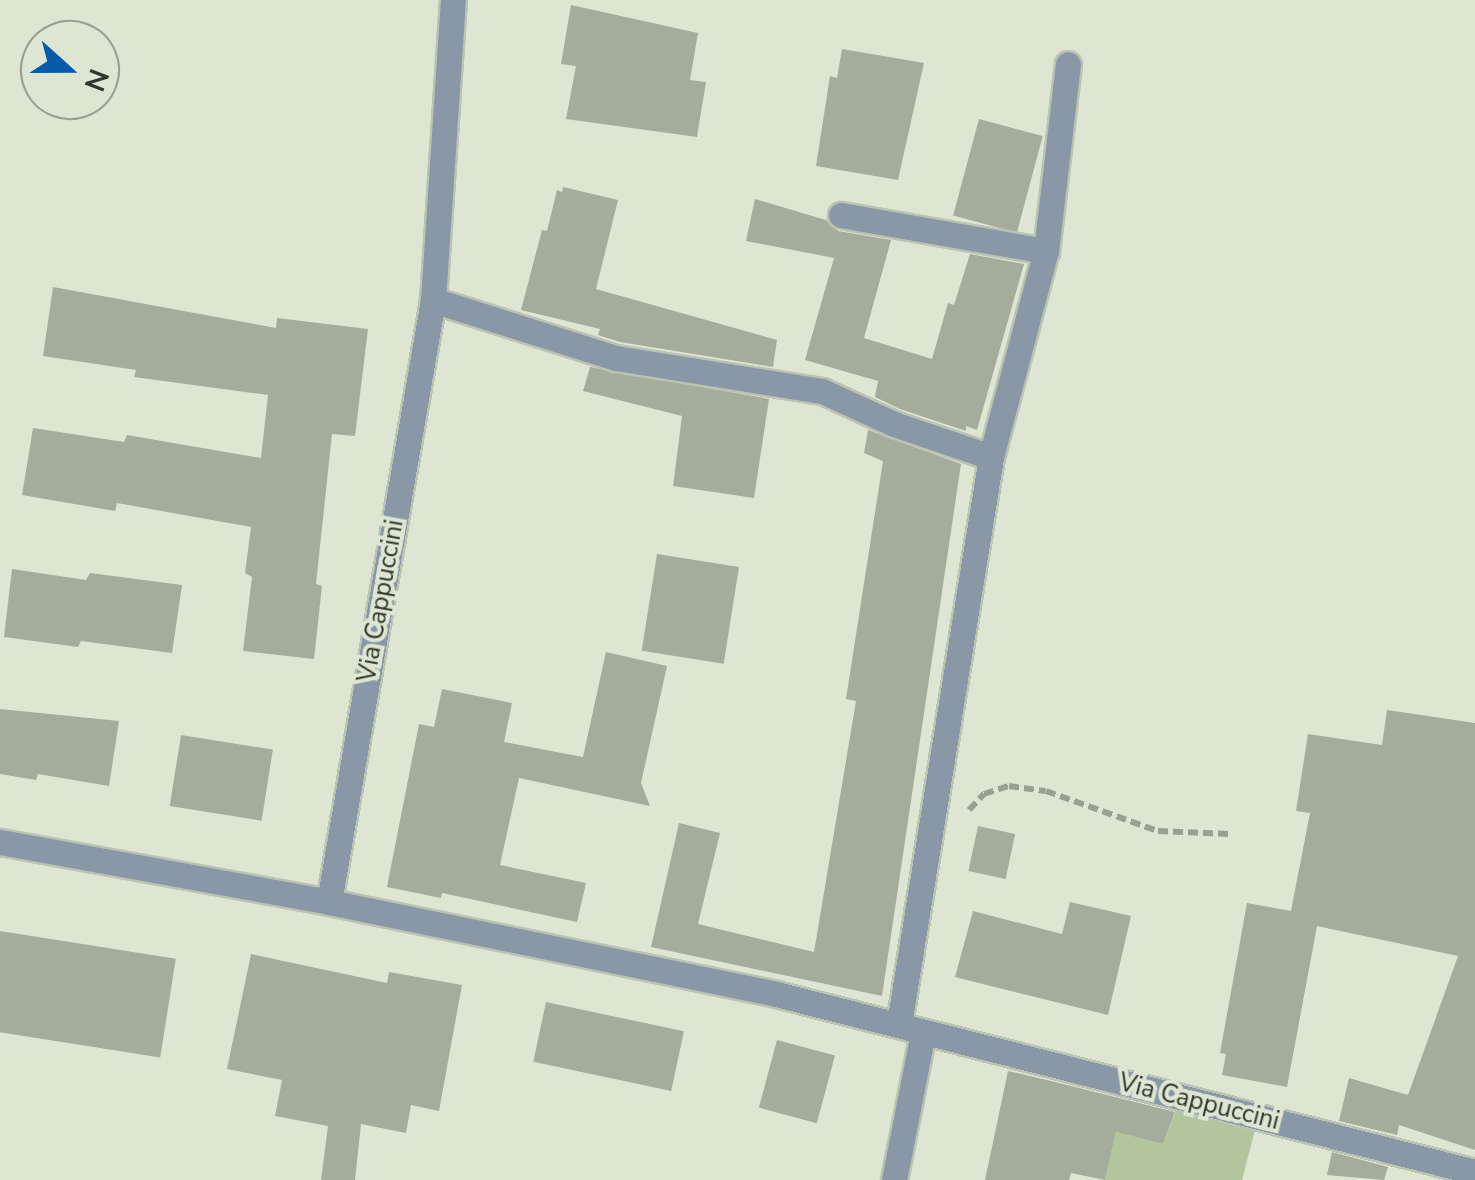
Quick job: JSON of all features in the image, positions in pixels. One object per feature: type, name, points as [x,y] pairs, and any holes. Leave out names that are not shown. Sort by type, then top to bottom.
[{"type":"street","name":"Via Cappuccini","points":[[328,902],[433,300],[453,0]]},
{"type":"street","points":[[894,1180],[911,1028],[990,457],[1046,251],[1068,64]]},
{"type":"street","points":[[841,215],[1046,251]]},
{"type":"street","points":[[433,300],[616,358],[822,390],[894,424],[990,457]]},
{"type":"street","name":"Via Cappuccini","points":[[0,842],[626,962],[911,1028],[1475,1172]]},
{"type":"path","points":[[964,822],[984,794],[1009,786],[1046,792],[1158,831],[1229,834]]},
{"type":"green space","points":[[1176,1111],[1255,1130],[1242,1180],[1105,1180],[1116,1132],[1163,1144]]},
{"type":"building","points":[[571,5],[698,33],[690,80],[706,82],[697,137],[566,119],[576,66],[561,64]]},
{"type":"building","points":[[842,49],[924,63],[898,180],[816,166],[830,76],[837,78]]},
{"type":"building","points":[[979,119],[1043,136],[1017,233],[953,216]]},
{"type":"building","points":[[563,187],[618,200],[596,289],[777,340],[773,367],[620,342],[598,335],[600,329],[521,310],[542,230],[547,231],[557,190],[562,192]]},
{"type":"building","points":[[755,199],[826,220],[838,231],[891,240],[864,338],[932,359],[948,303],[954,305],[970,254],[1024,264],[977,430],[966,426],[966,431],[900,409],[875,397],[878,381],[805,360],[834,258],[746,241]]},
{"type":"building","points":[[53,287],[276,328],[277,318],[368,329],[355,436],[332,434],[316,584],[322,586],[314,659],[243,651],[252,577],[245,573],[251,527],[117,503],[115,511],[22,495],[33,428],[124,442],[127,435],[261,458],[268,395],[134,377],[136,370],[43,356]]},
{"type":"building","points":[[590,367],[769,399],[754,498],[673,486],[682,416],[583,391]]},
{"type":"building","points":[[868,430],[961,464],[882,996],[651,947],[679,823],[720,833],[698,924],[814,952],[856,701],[846,699],[883,461],[864,453]]},
{"type":"building","points":[[657,554],[739,567],[724,664],[642,651]]},
{"type":"building","points":[[12,569],[86,580],[90,573],[182,585],[172,653],[81,641],[78,647],[4,637]]},
{"type":"building","points":[[606,652],[667,666],[641,783],[650,806],[519,778],[500,865],[586,883],[577,922],[442,893],[441,898],[387,887],[419,724],[434,727],[442,689],[512,703],[504,742],[583,757]]},
{"type":"building","points":[[0,709],[119,721],[109,786],[38,774],[36,780],[0,774]]},
{"type":"building","points":[[1387,710],[1475,723],[1475,1150],[1399,1125],[1397,1135],[1339,1121],[1349,1078],[1408,1095],[1458,956],[1317,926],[1287,1087],[1222,1075],[1226,1054],[1220,1053],[1247,903],[1291,911],[1310,813],[1296,811],[1308,734],[1382,745]]},
{"type":"building","points":[[181,735],[273,750],[262,821],[170,806]]},
{"type":"building","points":[[978,826],[1015,834],[1006,879],[968,871]]},
{"type":"building","points":[[1070,902],[1131,916],[1108,1015],[955,977],[973,911],[1062,934]]},
{"type":"building","points":[[0,931],[176,959],[160,1058],[0,1032]]},
{"type":"building","points":[[251,954],[387,983],[389,972],[462,985],[439,1111],[411,1105],[406,1133],[361,1124],[355,1180],[321,1180],[328,1126],[275,1116],[282,1080],[227,1069]]},
{"type":"building","points":[[546,1002],[684,1031],[671,1091],[533,1062]]},
{"type":"building","points":[[777,1040],[835,1056],[817,1123],[759,1108]]},
{"type":"building","points":[[1008,1071],[1175,1112],[1163,1144],[1116,1132],[1105,1180],[1071,1173],[1069,1180],[985,1180]]},
{"type":"building","points":[[1332,1152],[1388,1167],[1384,1180],[1327,1175]]}]
